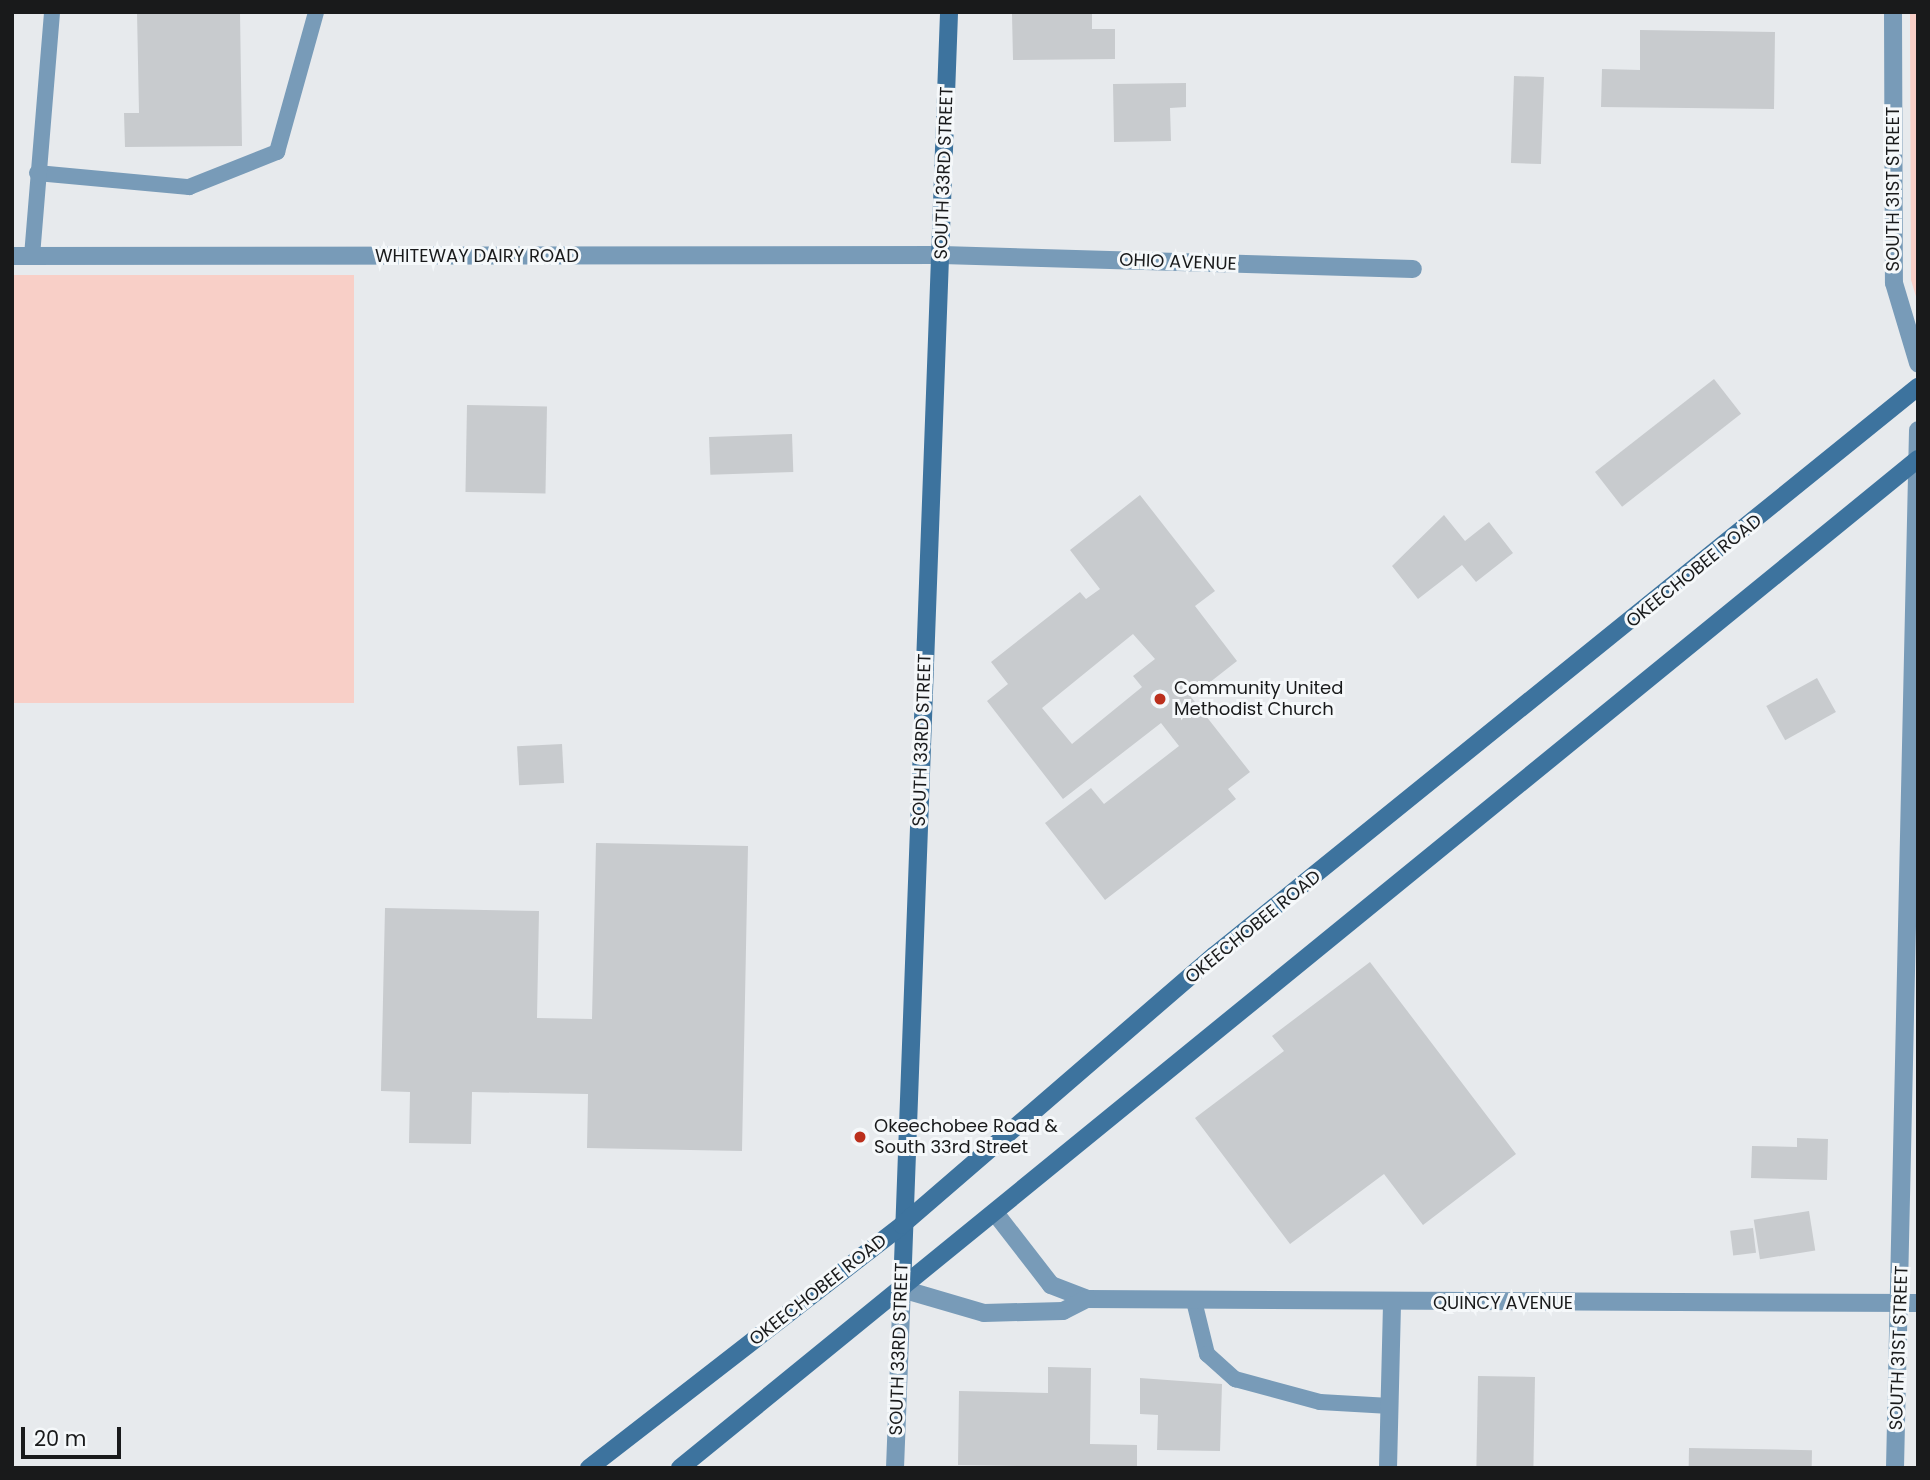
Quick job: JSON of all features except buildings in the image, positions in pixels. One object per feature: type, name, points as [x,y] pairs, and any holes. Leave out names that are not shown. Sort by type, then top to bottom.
[{"type":"main road","name":"SOUTH 33RD STREET","points":[[902,1289],[902,1225],[942,255],[949,12]]},
{"type":"main road","name":"OKEECHOBEE ROAD","points":[[589,1468],[902,1225],[1215,955],[1918,387]]},
{"type":"main road","points":[[680,1468],[996,1214],[1916,461]]},
{"type":"street","name":"SOUTH 31ST STREET","points":[[1893,12],[1894,283],[1918,363]]},
{"type":"street","name":"WHITEWAY DAIRY ROAD","points":[[12,256],[942,255]]},
{"type":"street","name":"OHIO AVENUE","points":[[942,255],[1413,269]]},
{"type":"street","name":"SOUTH 31ST STREET","points":[[1895,1468],[1909,1303],[1918,430]]},
{"type":"street","name":"QUINCY AVENUE","points":[[996,1214],[1051,1285],[1087,1299],[1392,1303],[1909,1303]]},
{"type":"street","name":"QUINCY AVENUE","points":[[902,1289],[984,1313],[1063,1311],[1087,1299]]},
{"type":"street","name":"SOUTH 33RD STREET","points":[[895,1468],[902,1289]]},
{"type":"street","points":[[1388,1468],[1392,1303]]},
{"type":"lane","points":[[32,256],[52,12]]},
{"type":"lane","points":[[37,173],[189,187],[277,152],[316,12]]},
{"type":"lane","points":[[1194,1301],[1207,1354],[1235,1379],[1320,1402],[1390,1406]]},
{"type":"shaded area","points":[[1910,12],[1918,12],[1918,303],[1911,280]]},
{"type":"shaded area","points":[[12,275],[354,275],[354,703],[12,703]]},
{"type":"place","name":"Community United Methodist Church","points":[[1160,699]]},
{"type":"place","name":"Okeechobee Road & South 33rd Street","points":[[860,1137]]}]
